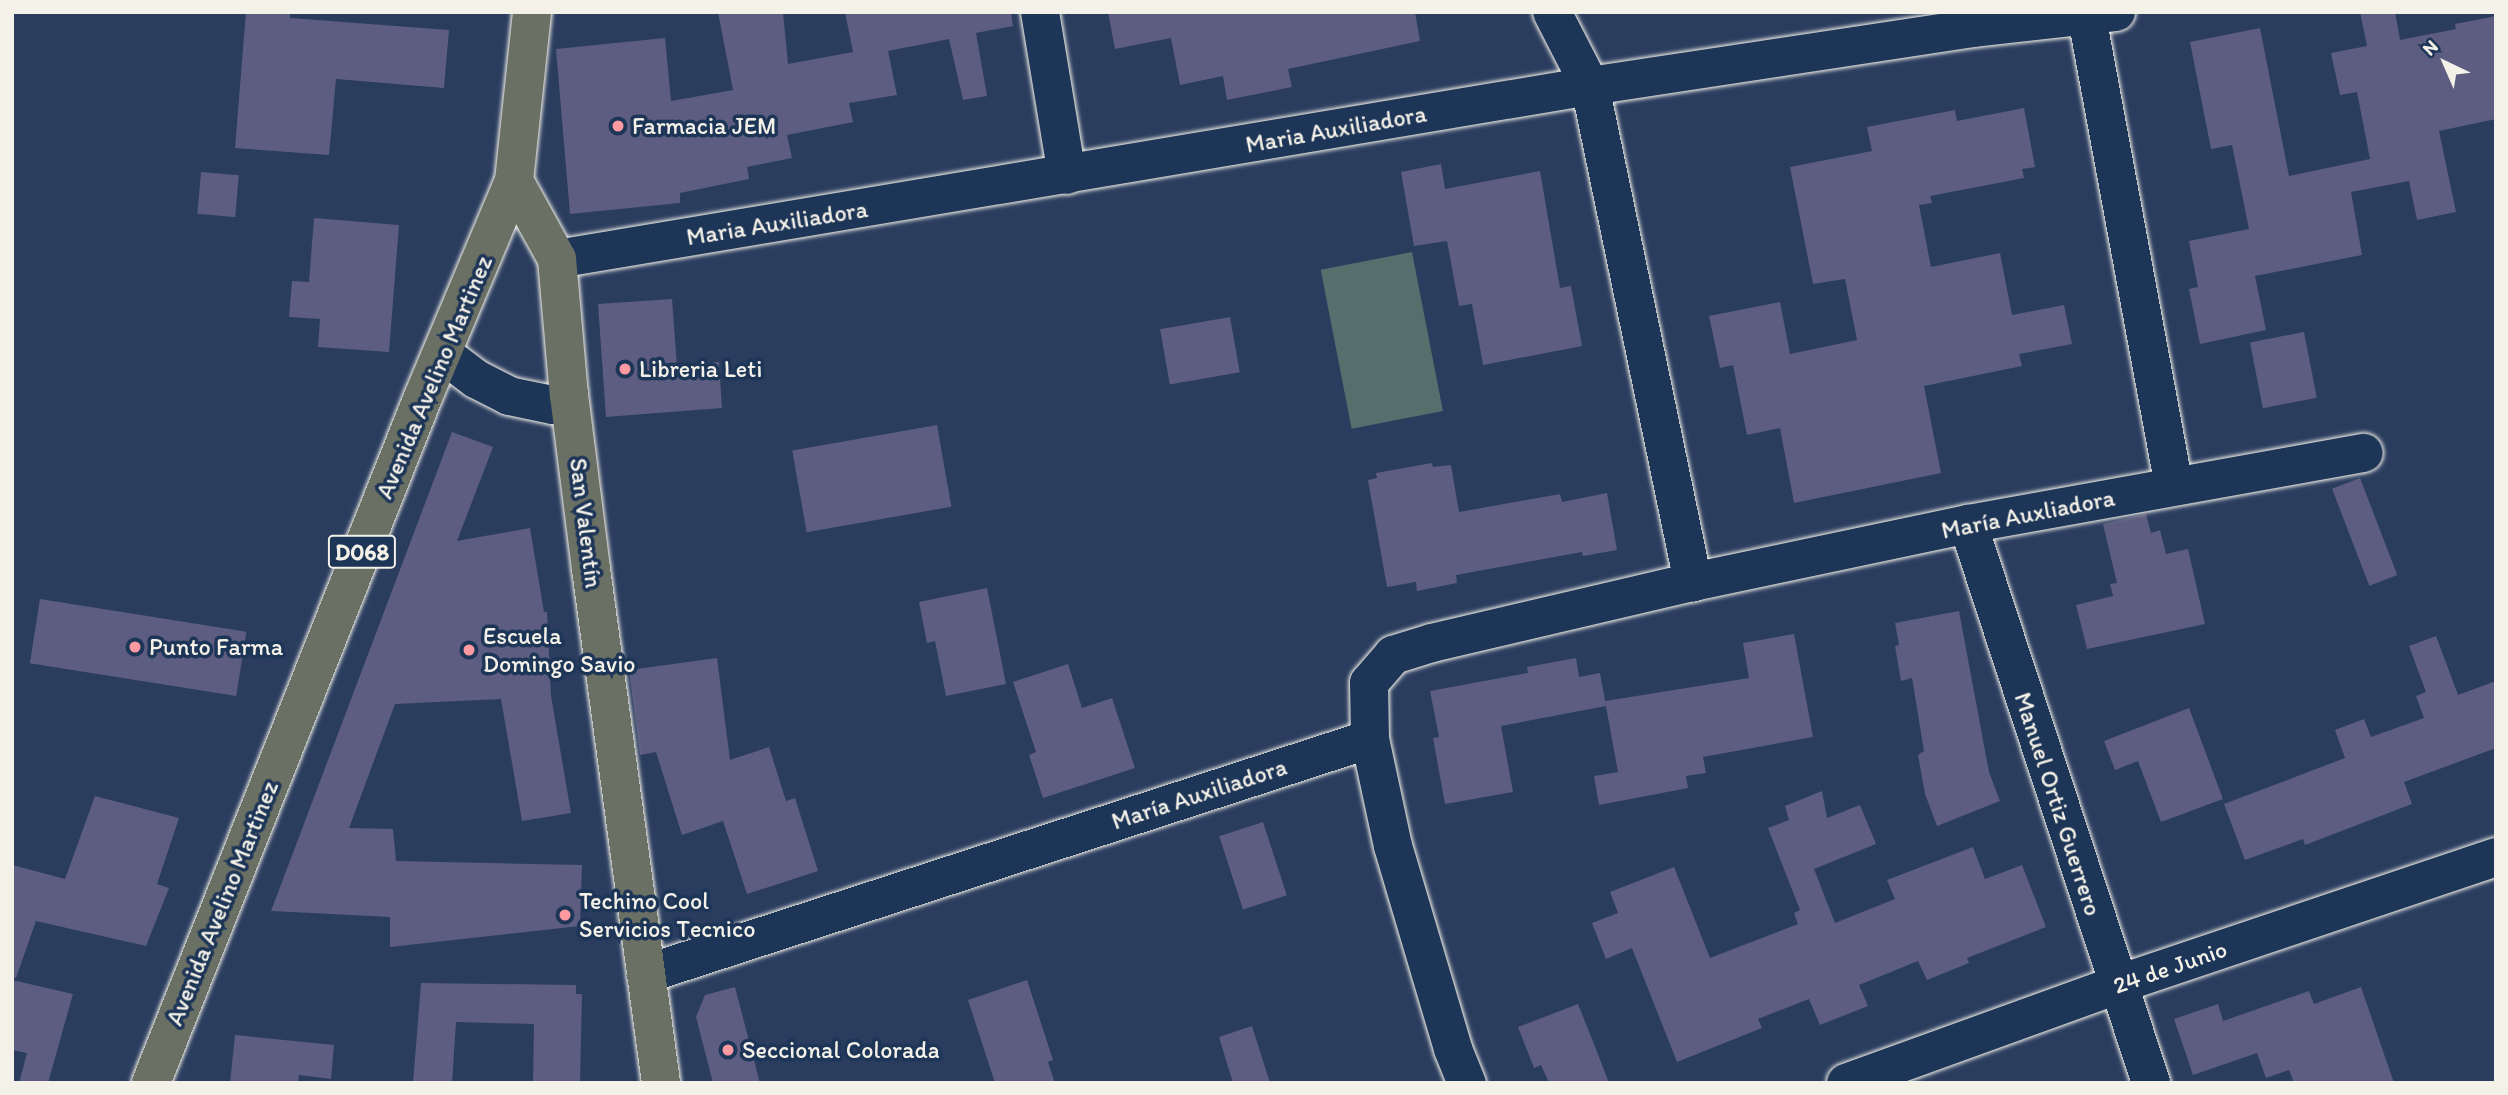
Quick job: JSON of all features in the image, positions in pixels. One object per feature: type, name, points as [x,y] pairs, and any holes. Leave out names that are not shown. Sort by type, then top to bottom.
[{"type":"main road","name":"Avenida Avelino Martinez","points":[[151,1083],[514,181],[532,12]]},
{"type":"main road","name":"San Valentín","points":[[514,181],[557,259],[569,395],[661,1083]]},
{"type":"street","points":[[1040,12],[1067,175]]},
{"type":"street","points":[[1467,1083],[1453,1049],[1393,846],[1370,739],[1368,683],[1393,655],[1693,582],[1590,86],[1552,12]]},
{"type":"street","points":[[2101,15],[2174,486]]},
{"type":"street","name":"Maria Auxiliadora","points":[[557,259],[1067,175],[1972,20],[2101,15]]},
{"type":"street","points":[[443,354],[476,379],[509,396],[553,405],[569,395]]},
{"type":"street","name":"María Auxliadora","points":[[1693,582],[1968,524],[2364,453]]},
{"type":"street","name":"Manuel Ortiz Guerrero","points":[[1968,524],[2116,985],[2151,1083]]},
{"type":"street","name":"María Auxiliadora","points":[[646,974],[1370,739]]},
{"type":"street","name":"24 de Junio","points":[[1846,1083],[2116,985],[2496,857]]},
{"type":"green space","points":[[1412,252],[1443,411],[1352,429],[1321,270]]},
{"type":"building","points":[[246,12],[290,12],[290,18],[449,30],[444,88],[336,79],[329,155],[235,148]]},
{"type":"building","points":[[718,12],[783,12],[788,64],[853,52],[845,12],[1011,12],[1013,26],[976,33],[987,96],[963,100],[949,39],[888,51],[897,95],[849,103],[853,122],[787,135],[792,158],[747,167],[749,179],[680,193],[680,203],[570,214],[556,49],[665,38],[671,101],[733,90]]},
{"type":"building","points":[[1108,12],[1415,12],[1420,41],[1288,69],[1292,87],[1227,100],[1223,76],[1180,85],[1171,38],[1115,49]]},
{"type":"building","points":[[2360,12],[2395,12],[2400,40],[2456,29],[2455,24],[2496,16],[2496,119],[2439,131],[2456,212],[2417,220],[2409,181],[2351,192],[2362,255],[2255,276],[2266,330],[2200,344],[2189,289],[2198,287],[2189,241],[2249,229],[2232,145],[2211,149],[2190,42],[2260,28],[2289,176],[2370,159],[2357,92],[2340,95],[2331,53],[2367,46]]},
{"type":"building","points":[[2024,108],[2035,167],[2022,169],[2024,178],[1930,196],[1932,203],[1919,205],[1931,267],[2000,253],[2012,315],[2064,305],[2072,344],[2019,354],[2022,366],[1924,386],[1941,473],[1794,503],[1780,428],[1747,435],[1733,365],[1720,368],[1709,316],[1780,302],[1790,354],[1857,340],[1845,279],[1813,284],[1790,167],[1872,151],[1867,127],[1955,110],[1957,121]]},
{"type":"building","points":[[1441,164],[1445,189],[1540,171],[1560,288],[1571,286],[1582,346],[1483,365],[1472,304],[1459,306],[1447,241],[1414,246],[1401,172]]},
{"type":"building","points":[[201,172],[239,175],[235,217],[197,214]]},
{"type":"building","points":[[314,218],[399,225],[389,352],[318,347],[320,319],[289,317],[292,281],[309,282]]},
{"type":"building","points":[[672,299],[677,366],[719,362],[722,408],[606,417],[598,304]]},
{"type":"building","points":[[1230,317],[1240,372],[1170,384],[1160,329]]},
{"type":"building","points":[[2304,332],[2317,398],[2263,408],[2250,342]]},
{"type":"building","points":[[937,425],[951,507],[807,532],[792,451]]},
{"type":"building","points":[[452,432],[493,447],[457,541],[530,528],[544,612],[547,612],[551,696],[571,813],[522,821],[501,699],[395,704],[349,828],[393,829],[396,861],[582,865],[580,926],[390,947],[390,917],[271,911]]},
{"type":"building","points":[[1432,463],[1433,467],[1451,465],[1459,512],[1560,494],[1562,502],[1607,493],[1617,550],[1583,556],[1582,552],[1456,575],[1457,583],[1417,591],[1416,582],[1387,587],[1368,480],[1377,478],[1376,473]]},
{"type":"building","points":[[2360,478],[2397,575],[2369,586],[2332,489]]},
{"type":"building","points":[[2146,514],[2151,533],[2160,530],[2166,554],[2188,549],[2205,624],[2087,649],[2076,605],[2113,596],[2110,584],[2117,583],[2103,524]]},
{"type":"building","points":[[987,588],[1006,684],[946,696],[935,641],[927,643],[919,602]]},
{"type":"building","name":"Punto Farma","points":[[40,599],[246,632],[236,696],[30,663]]},
{"type":"building","points":[[1959,611],[1989,772],[2000,801],[1937,826],[1925,794],[1918,755],[1924,751],[1912,678],[1901,681],[1895,646],[1899,645],[1895,623]]},
{"type":"building","points":[[1794,634],[1813,737],[1703,757],[1706,773],[1686,776],[1688,788],[1599,805],[1594,776],[1618,772],[1605,701],[1749,678],[1743,643]]},
{"type":"building","points":[[2436,636],[2458,695],[2496,681],[2496,748],[2404,782],[2412,804],[2305,845],[2303,839],[2245,860],[2224,804],[2345,758],[2335,730],[2364,719],[2371,737],[2424,718],[2416,696],[2426,692],[2409,646]]},
{"type":"building","points":[[717,658],[730,760],[769,747],[786,801],[795,798],[818,871],[747,894],[723,821],[682,835],[656,752],[640,755],[629,670]]},
{"type":"building","points":[[1576,658],[1579,677],[1600,673],[1606,706],[1501,726],[1513,792],[1445,804],[1433,738],[1439,737],[1430,691],[1528,673],[1527,667]]},
{"type":"building","points":[[1068,664],[1082,708],[1112,698],[1135,768],[1043,798],[1029,755],[1036,752],[1013,682]]},
{"type":"building","points":[[2189,708],[2223,799],[2161,822],[2138,761],[2115,770],[2104,741]]},
{"type":"building","points":[[1822,791],[1827,818],[1860,805],[1876,844],[1814,869],[1835,923],[1895,899],[1887,880],[1973,847],[1985,879],[2022,865],[2046,927],[1967,958],[1969,963],[1927,980],[1918,961],[1859,985],[1868,1006],[1820,1025],[1809,999],[1758,1019],[1762,1028],[1677,1062],[1632,948],[1606,959],[1592,923],[1618,913],[1610,892],[1674,867],[1710,958],[1798,924],[1794,913],[1800,910],[1768,828],[1789,820],[1785,806]]},
{"type":"building","points":[[95,796],[179,818],[157,884],[169,888],[146,946],[36,921],[16,978],[12,977],[12,865],[65,879]]},
{"type":"building","points":[[1263,822],[1287,895],[1243,909],[1219,836]]},
{"type":"building","points":[[12,980],[73,994],[48,1083],[19,1083],[27,1053],[12,1050]]},
{"type":"building","points":[[1027,980],[1053,1060],[1048,1062],[1055,1083],[995,1083],[968,1000]]},
{"type":"building","points":[[421,983],[576,985],[576,994],[582,994],[580,1083],[533,1083],[534,1024],[456,1022],[452,1083],[413,1083]]},
{"type":"building","name":"Seccional Colorada","points":[[735,987],[760,1083],[713,1083],[696,1017],[705,995]]},
{"type":"building","points":[[2361,987],[2394,1083],[2294,1083],[2289,1070],[2266,1078],[2257,1053],[2193,1075],[2174,1019],[2218,1004],[2223,1021],[2309,991],[2314,1004]]},
{"type":"building","points":[[1578,1004],[1609,1083],[1549,1083],[1541,1065],[1534,1068],[1518,1027]]},
{"type":"building","points":[[1252,1026],[1270,1083],[1233,1083],[1219,1037]]},
{"type":"building","points":[[235,1035],[334,1045],[331,1079],[299,1075],[298,1083],[230,1083]]},
{"type":"place","name":"Farmacia JEM","points":[[618,126]]},
{"type":"place","name":"Libreria Leti","points":[[625,369]]},
{"type":"place","name":"Punto Farma","points":[[135,647]]},
{"type":"place","name":"Escuela Domingo Savio","points":[[469,650]]},
{"type":"place","name":"Techino Cool Servicios Tecnico","points":[[565,915]]},
{"type":"place","name":"Seccional Colorada","points":[[728,1050]]}]
